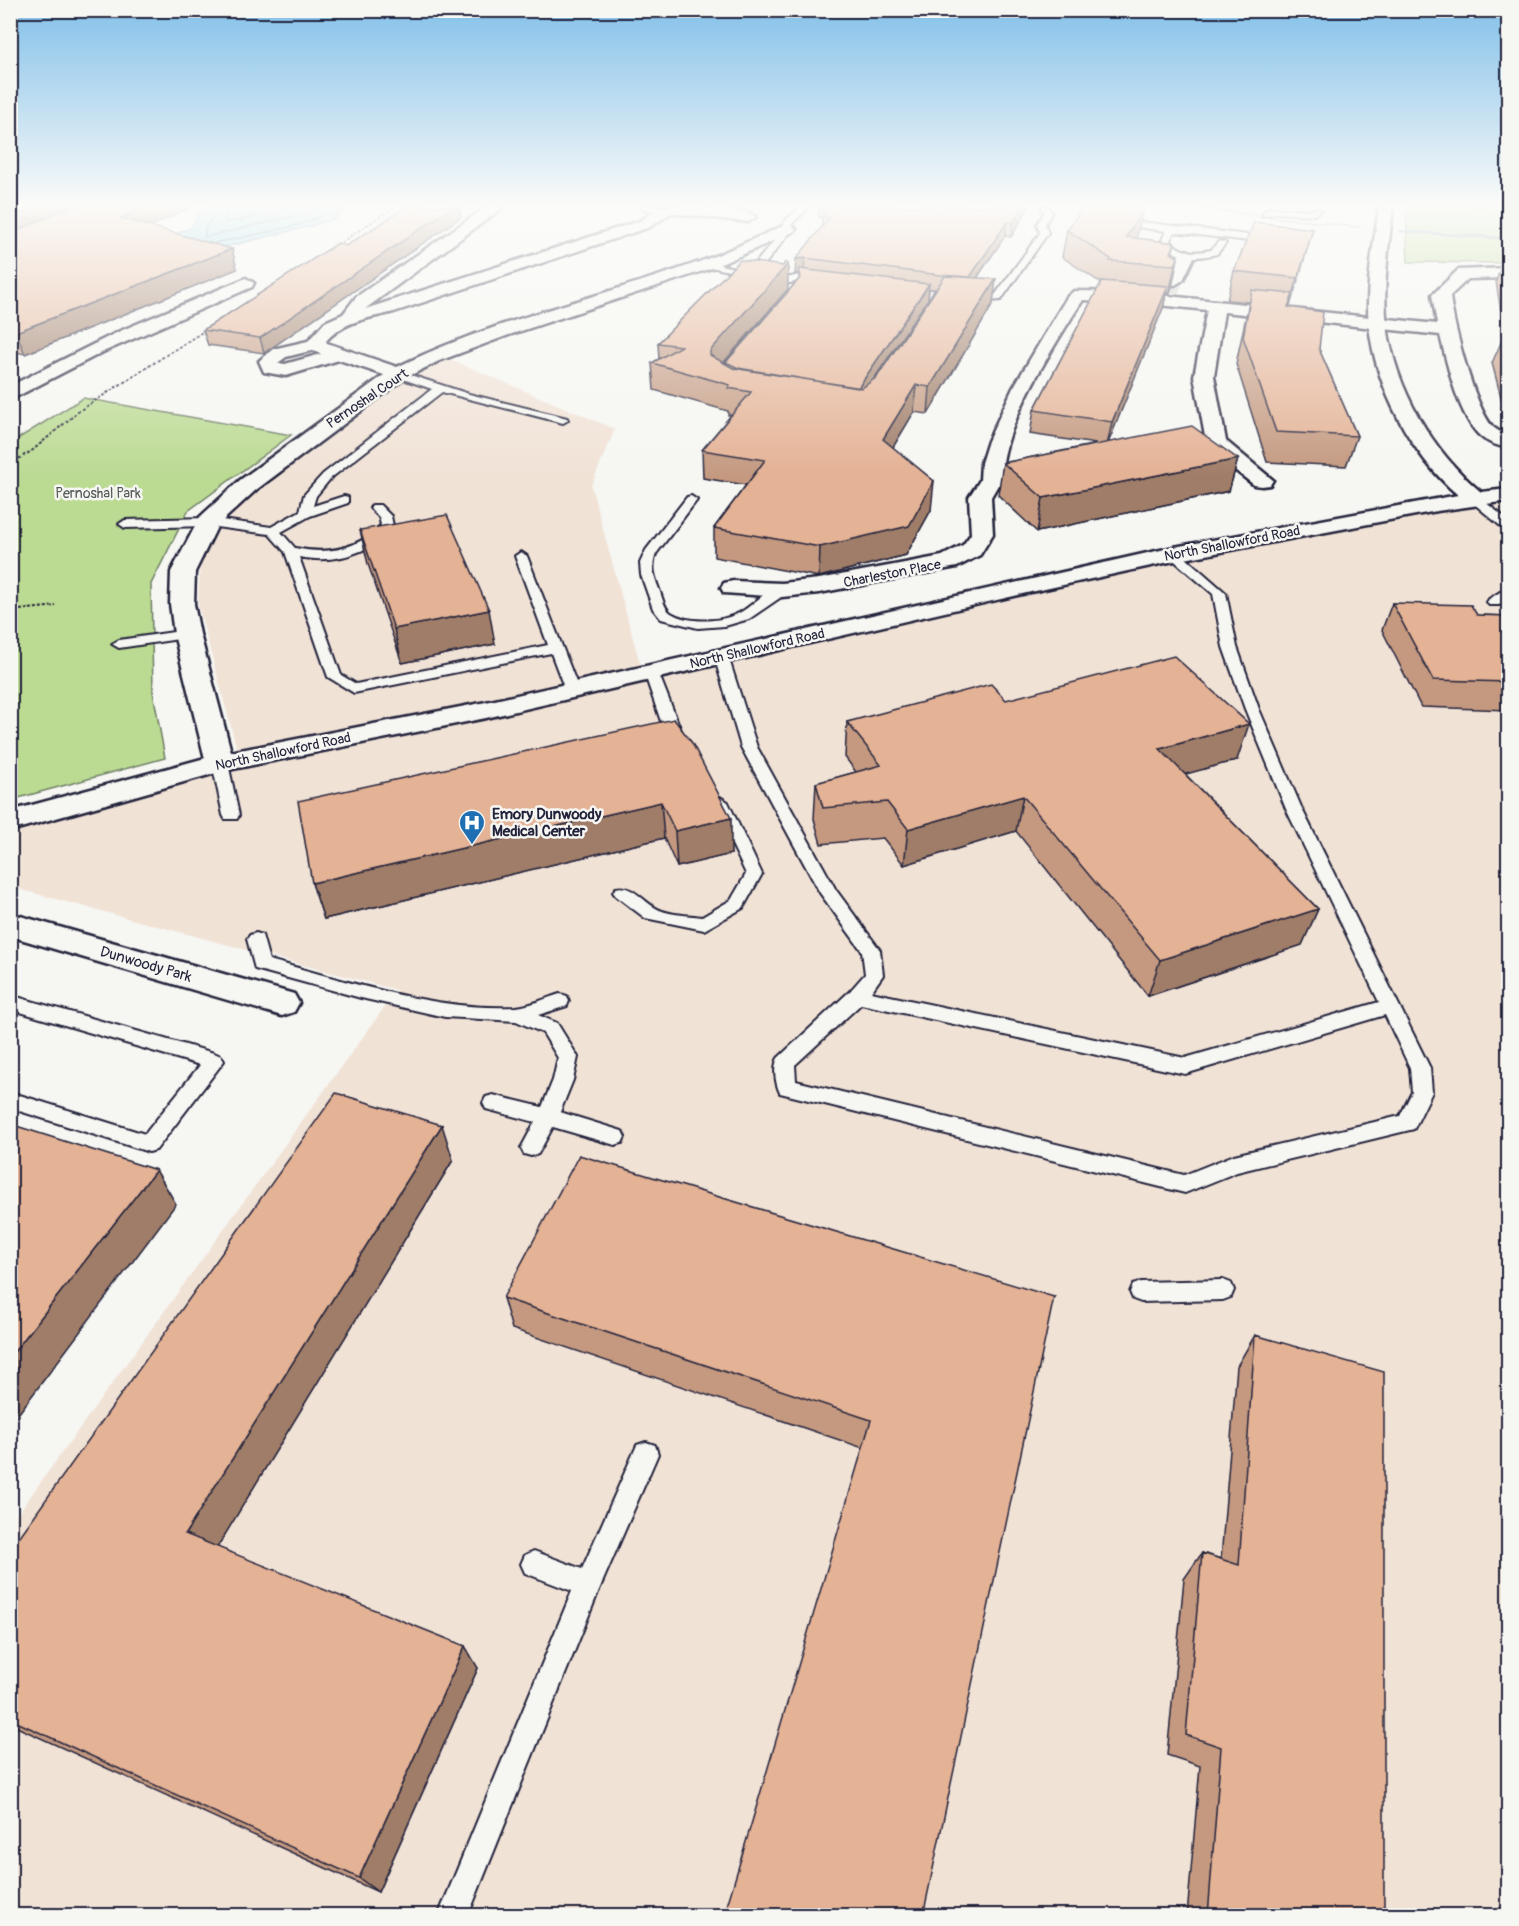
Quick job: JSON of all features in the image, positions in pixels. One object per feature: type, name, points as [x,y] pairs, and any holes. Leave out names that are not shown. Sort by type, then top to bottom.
[{"type":"street","points":[[10,394],[110,341],[216,296]]},
{"type":"street","points":[[318,344],[317,340],[322,333],[351,316],[370,296]]},
{"type":"street","points":[[351,316],[377,312],[426,296]]},
{"type":"street","name":"Pernoshal Court","points":[[220,764],[187,634],[182,604],[183,572],[208,522],[249,485],[398,374],[432,357],[612,296]]},
{"type":"street","name":"Charleston Place","points":[[733,588],[782,590],[819,586],[949,562],[972,550],[982,534],[980,497],[991,480],[989,469],[997,445],[1023,388],[1078,296]]},
{"type":"street","name":"Charleston Place","points":[[1181,296],[1216,308],[1448,331]]},
{"type":"street","points":[[1380,296],[1378,324],[1388,366],[1404,412],[1437,462],[1455,483],[1476,500]]},
{"type":"street","points":[[1442,296],[1441,307],[1448,331],[1478,419],[1489,434],[1509,442]]},
{"type":"street","points":[[1216,308],[1204,376],[1216,441],[1225,453],[1262,480]]},
{"type":"street","points":[[318,344],[280,353],[268,361],[271,368],[286,370],[340,354]]},
{"type":"street","points":[[318,344],[325,350],[398,374]]},
{"type":"street","points":[[1194,445],[1216,441]]},
{"type":"street","points":[[991,480],[1026,474]]},
{"type":"street","name":"North Shallowford Road","points":[[10,821],[220,764],[572,690],[1174,554],[1437,504],[1509,495]]},
{"type":"street","name":"Dunwoody Park","points":[[10,924],[282,1003]]},
{"type":"lane","points":[[932,305],[937,296]]},
{"type":"lane","points":[[956,296],[998,298],[1000,296]]},
{"type":"lane","points":[[398,374],[440,388],[563,420]]},
{"type":"lane","points":[[306,513],[310,495],[327,476],[369,441],[440,388]]},
{"type":"lane","points":[[125,524],[208,522],[273,531],[306,513],[344,500]]},
{"type":"lane","points":[[691,500],[650,554],[646,563],[647,575],[660,609],[666,616],[698,624],[725,622],[744,616],[782,590]]},
{"type":"lane","points":[[1476,500],[1509,526]]},
{"type":"lane","points":[[291,551],[311,557],[330,556],[366,546],[387,526],[385,516],[376,508]]},
{"type":"lane","points":[[273,531],[291,551],[335,677],[354,689],[554,648]]},
{"type":"lane","points":[[721,656],[749,747],[829,893],[871,950],[874,975],[857,996],[785,1064],[788,1087],[1185,1184],[1234,1164],[1407,1123],[1422,1092],[1420,1068],[1294,809],[1252,709],[1230,647],[1219,593],[1174,554]]},
{"type":"lane","points":[[521,556],[554,648],[572,690]]},
{"type":"lane","points":[[1494,602],[1509,591]]},
{"type":"lane","points":[[119,644],[187,634]]},
{"type":"lane","points":[[651,672],[674,736],[687,755]]},
{"type":"lane","points":[[220,764],[231,815]]},
{"type":"lane","points":[[622,892],[651,914],[704,924],[737,904],[754,874],[720,801],[713,792]]},
{"type":"lane","points":[[256,939],[261,964],[361,991],[445,1010],[518,1014],[560,1001]]},
{"type":"lane","points":[[857,996],[1185,1066],[1390,1006]]},
{"type":"lane","points":[[10,1002],[214,1061],[149,1144],[10,1100]]},
{"type":"lane","points":[[518,1014],[550,1028],[568,1057],[563,1080],[548,1117],[531,1148]]},
{"type":"lane","points":[[493,1103],[615,1137]]},
{"type":"lane","points":[[1142,1292],[1223,1290]]},
{"type":"lane","points":[[453,1916],[588,1584],[646,1454]]},
{"type":"lane","points":[[534,1564],[588,1584]]},
{"type":"path","points":[[10,465],[33,450],[79,411],[206,329]]},
{"type":"path","points":[[10,611],[56,606]]},
{"type":"shaded area","points":[[435,353],[615,429],[591,486],[644,678],[946,614],[1276,540],[1456,494],[1508,492],[1508,1915],[11,1916],[11,1523],[397,990],[11,887],[11,825],[240,760],[198,605],[202,530],[326,439]]},
{"type":"green space","name":"Pernoshal Park","points":[[83,398],[291,435],[188,511],[151,584],[153,692],[165,758],[11,800],[11,443]]},
{"type":"building","points":[[10,296],[110,296],[16,332],[10,331]]},
{"type":"building","points":[[256,296],[322,296],[260,338],[203,330]]},
{"type":"building","points":[[705,296],[759,296],[710,351],[710,355],[733,368],[862,388],[877,377],[932,296],[986,296],[930,387],[916,385],[883,439],[934,481],[909,526],[820,547],[714,528],[765,460],[702,450],[751,392],[728,388],[730,385],[652,363],[681,346],[658,343]]},
{"type":"building","points":[[784,296],[921,296],[858,388],[738,368],[726,362]]},
{"type":"building","points":[[1094,296],[1164,296],[1112,422],[1034,410]]},
{"type":"building","points":[[1251,296],[1292,296],[1288,307],[1323,312],[1319,349],[1357,436],[1276,432],[1243,337]]},
{"type":"building","points":[[1503,338],[1509,338],[1509,359]]},
{"type":"building","points":[[1192,426],[1238,459],[1043,498],[1003,463]]},
{"type":"building","points":[[447,515],[489,610],[394,629],[360,530]]},
{"type":"building","points":[[1392,603],[1471,605],[1477,615],[1509,616],[1509,682],[1433,680]]},
{"type":"building","points":[[1174,656],[1249,724],[1160,749],[1318,909],[1160,960],[1023,796],[908,829],[887,802],[823,808],[816,783],[881,765],[847,722],[991,684],[1006,700]]},
{"type":"building","points":[[674,719],[692,743],[731,818],[675,831],[661,802],[312,883],[298,801]]},
{"type":"building","points":[[336,1093],[442,1125],[185,1534],[465,1646],[359,1878],[10,1719],[10,1550]]},
{"type":"building","points":[[10,1124],[156,1170],[10,1357]]},
{"type":"building","points":[[579,1155],[1054,1297],[923,1916],[724,1916],[871,1420],[503,1298]]},
{"type":"building","points":[[1255,1335],[1384,1372],[1384,1916],[1208,1916],[1221,1747],[1186,1735],[1202,1553],[1239,1565]]},
{"type":"place","name":"Emory Dunwoody Medical Center","points":[[472,846]]}]
